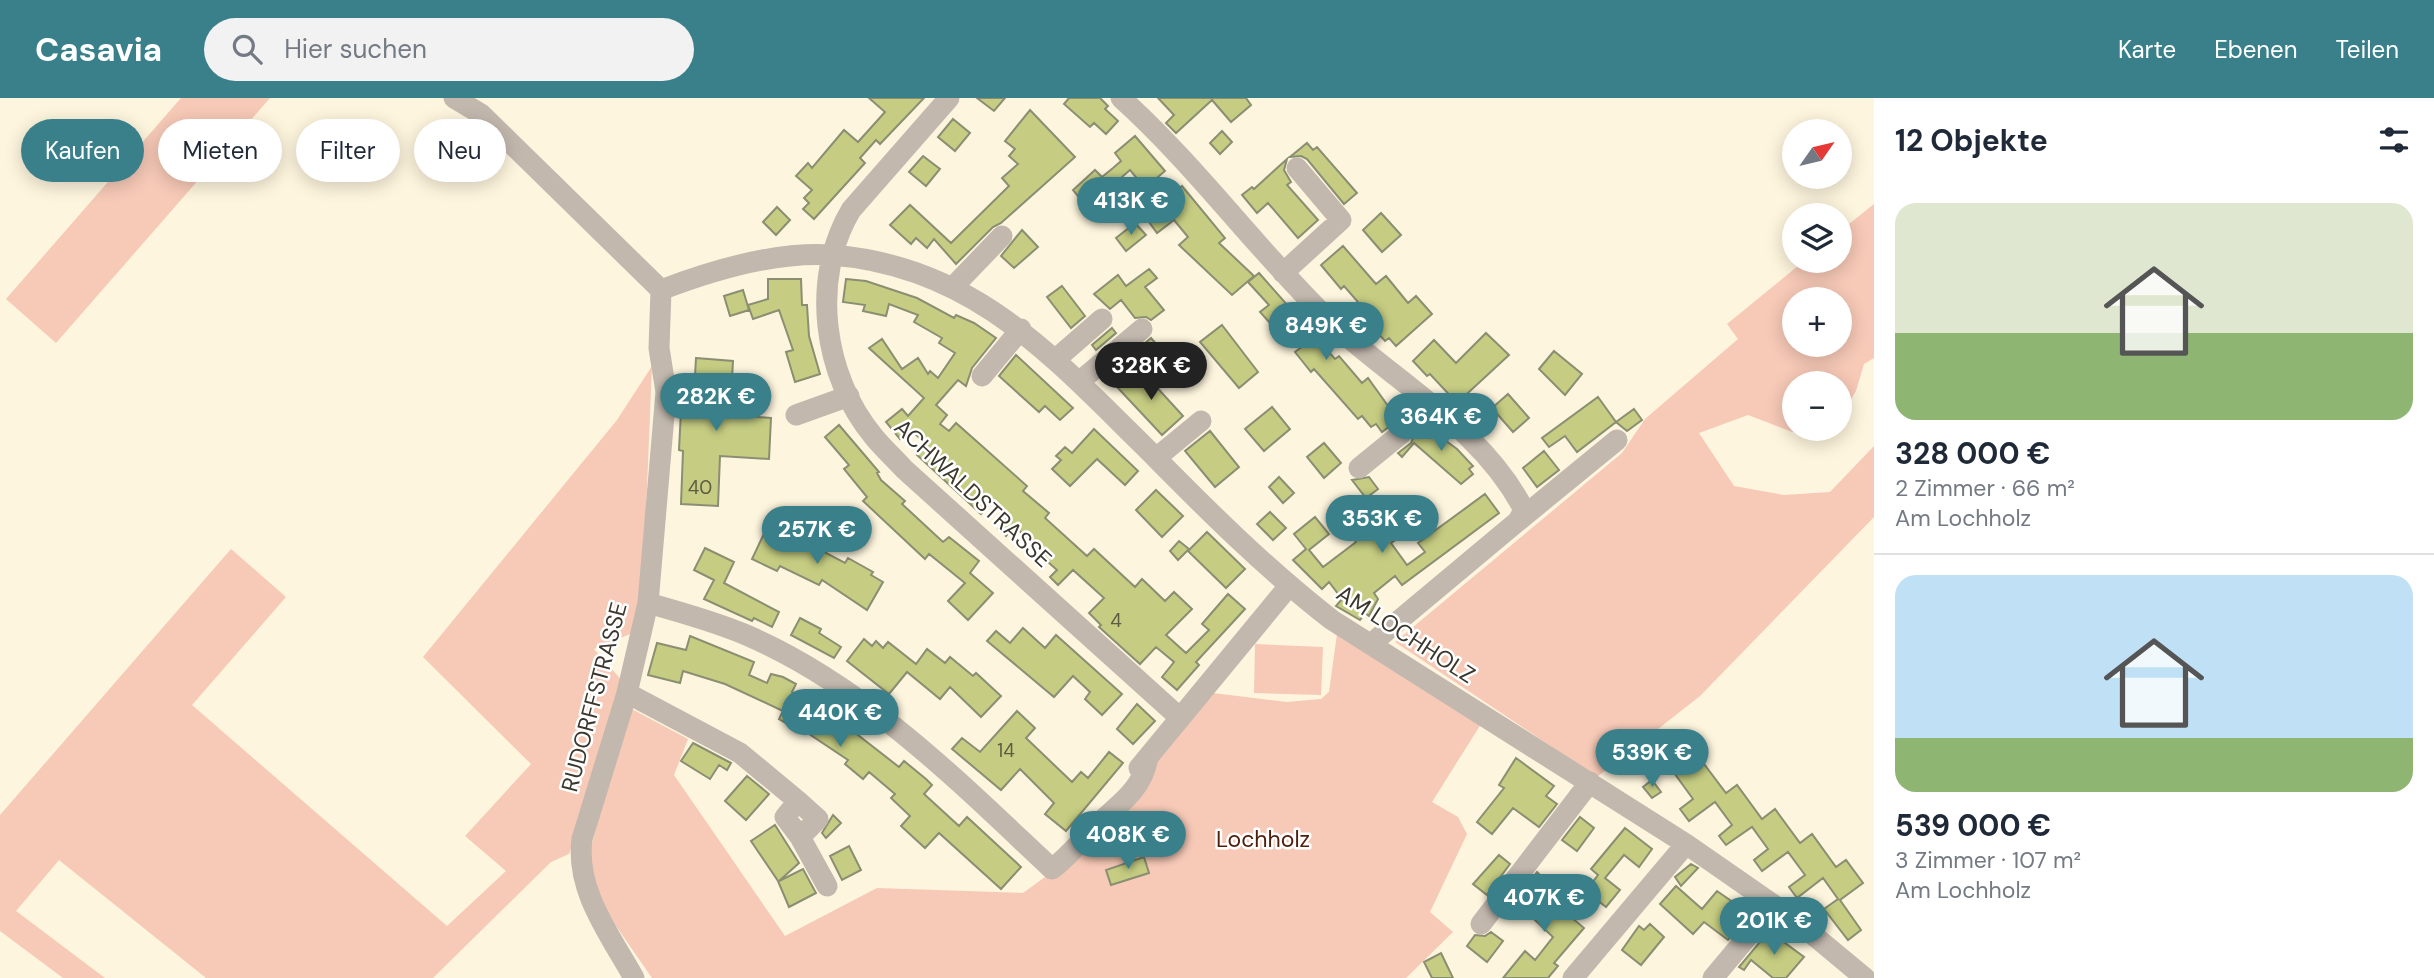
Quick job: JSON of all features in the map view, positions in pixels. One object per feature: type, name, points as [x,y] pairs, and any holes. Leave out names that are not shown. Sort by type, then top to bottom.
[{"type":"street","points":[[454,98],[481,114],[661,290]]},
{"type":"street","name":"ACHWALDSTRASSE","points":[[949,98],[851,209],[840,228],[832,255],[826,300],[828,329],[835,362],[849,396],[872,436],[904,469],[1179,718]]},
{"type":"street","points":[[1121,98],[1194,169],[1283,273],[1360,350],[1480,448],[1515,492],[1524,510],[1518,522]]},
{"type":"street","points":[[1283,273],[1341,220],[1297,168]]},
{"type":"street","points":[[1314,244],[1353,223]]},
{"type":"street","points":[[952,288],[1002,236]]},
{"type":"street","name":"AM LOCHHOLZ","points":[[661,290],[688,279],[767,260],[832,255],[921,275],[992,308],[1021,328],[1056,359],[1289,586],[1332,620],[1686,844],[1774,905],[1865,978]]},
{"type":"street","name":"RUDORFFSTRASSE","points":[[634,978],[589,894],[580,873],[579,858],[582,839],[627,693],[648,603],[666,392],[659,348],[661,290]]},
{"type":"street","points":[[1056,359],[1102,319]]},
{"type":"street","points":[[982,376],[1021,328]]},
{"type":"street","points":[[1079,382],[1142,329]]},
{"type":"street","points":[[796,415],[849,396]]},
{"type":"street","points":[[1359,468],[1402,433],[1405,421],[1429,404]]},
{"type":"street","points":[[1156,458],[1201,421]]},
{"type":"street","points":[[1372,643],[1618,439]]},
{"type":"street","points":[[648,603],[746,635],[841,688],[916,744],[1052,869],[1098,823],[1113,814],[1145,775],[1148,757],[1289,586]]},
{"type":"street","points":[[627,693],[740,753],[798,802],[785,817],[800,837],[827,886]]},
{"type":"street","points":[[1481,924],[1590,782]]},
{"type":"street","points":[[1573,978],[1686,844]]},
{"type":"street","points":[[1713,978],[1774,905]]},
{"type":"green space","points":[[181,98],[270,98],[252,119],[163,119]]},
{"type":"green space","points":[[158,124],[158,182],[197,182],[56,343],[6,299],[108,182],[144,182],[144,140]]},
{"type":"green space","points":[[1874,204],[1874,358],[1864,364],[1852,398],[1852,371],[1782,371],[1782,428],[1748,415],[1699,433],[1734,486],[1784,495],[1830,492],[1874,446],[1874,517],[1700,696],[1597,777],[1395,642],[1622,453],[1645,419],[1738,339],[1727,324],[1789,273],[1852,273],[1852,222]]},
{"type":"green space","points":[[652,366],[643,586],[654,624],[594,649],[625,684],[569,854],[551,862],[433,978],[206,978],[59,860],[16,911],[105,978],[63,978],[0,931],[0,815],[231,549],[286,597],[192,705],[447,926],[506,871],[465,836],[531,764],[423,657],[617,420]]},
{"type":"green space","name":"Lochholz","points":[[1337,634],[1481,724],[1432,802],[1458,817],[1467,834],[1430,912],[1453,932],[1406,978],[652,978],[607,913],[586,866],[628,707],[688,739],[674,775],[785,936],[877,888],[1023,893],[1078,853],[1205,692],[1287,702],[1321,699],[1329,692]]},
{"type":"green space","points":[[1255,644],[1323,647],[1321,695],[1254,693]]},
{"type":"building","points":[[869,98],[924,98],[880,144],[876,140],[860,158],[865,163],[814,219],[803,209],[809,203],[804,198],[812,190],[796,176],[808,163],[812,168],[844,130],[858,142],[885,112]]},
{"type":"building","points":[[977,98],[1005,98],[994,111]]},
{"type":"building","points":[[1069,98],[1100,98],[1108,106],[1105,109],[1118,121],[1106,134],[1094,123],[1090,127],[1064,104]]},
{"type":"building","points":[[1158,98],[1246,98],[1251,105],[1231,122],[1212,100],[1176,133],[1166,123],[1174,115]]},
{"type":"building","points":[[1030,110],[1075,157],[1001,223],[993,227],[956,264],[934,239],[927,248],[916,238],[911,244],[890,225],[910,205],[951,243],[1009,186],[1002,178],[1018,164],[1009,156],[1015,149],[1005,141]]},
{"type":"building","points":[[953,119],[970,133],[955,151],[938,137]]},
{"type":"building","points":[[1222,131],[1232,142],[1220,154],[1210,143]]},
{"type":"building","points":[[1135,136],[1165,171],[1145,188],[1130,170],[1107,190],[1122,207],[1106,221],[1087,198],[1082,201],[1073,190],[1095,170],[1102,177],[1113,168],[1121,161],[1115,153]]},
{"type":"building","points":[[1307,143],[1313,150],[1317,147],[1357,193],[1344,204],[1307,159],[1301,156],[1290,157]]},
{"type":"building","points":[[923,156],[940,169],[926,186],[909,172]]},
{"type":"building","points":[[1287,159],[1284,170],[1291,182],[1287,185],[1318,220],[1298,238],[1268,203],[1257,213],[1242,195],[1252,187],[1254,189]]},
{"type":"building","points":[[1182,186],[1225,238],[1219,243],[1254,276],[1232,295],[1179,245],[1188,237],[1174,220],[1157,233],[1149,222],[1165,209],[1161,203]]},
{"type":"building","points":[[777,207],[790,220],[776,235],[763,222]]},
{"type":"building","points":[[1381,213],[1401,235],[1382,252],[1363,230]]},
{"type":"building","points":[[1135,223],[1146,235],[1126,251],[1116,238]]},
{"type":"building","points":[[1022,230],[1038,247],[1014,268],[1001,256]]},
{"type":"building","points":[[1343,246],[1376,284],[1386,276],[1408,303],[1416,296],[1432,314],[1396,346],[1389,338],[1385,341],[1374,329],[1379,326],[1344,286],[1341,289],[1321,265]]},
{"type":"building","points":[[1149,269],[1157,278],[1145,287],[1164,310],[1151,320],[1146,317],[1135,318],[1121,300],[1110,309],[1094,294],[1118,275],[1126,286]]},
{"type":"building","points":[[1259,273],[1335,359],[1339,356],[1362,383],[1368,378],[1391,410],[1396,406],[1398,410],[1390,426],[1382,432],[1376,424],[1371,427],[1362,416],[1358,419],[1314,369],[1311,372],[1295,352],[1303,346],[1285,325],[1278,332],[1260,312],[1269,305],[1248,282]]},
{"type":"building","points":[[768,279],[801,279],[802,305],[807,305],[809,336],[820,374],[795,382],[786,352],[793,350],[779,310],[753,319],[748,305],[768,299]]},
{"type":"building","points":[[846,279],[866,281],[917,298],[954,318],[956,315],[974,323],[996,338],[972,368],[966,386],[958,380],[936,405],[947,415],[940,424],[949,431],[956,423],[1027,486],[1023,491],[1049,513],[1045,518],[1087,556],[1094,549],[1135,587],[1142,579],[1165,601],[1174,592],[1192,609],[1166,635],[1186,653],[1209,630],[1202,624],[1228,594],[1245,609],[1196,662],[1199,665],[1177,690],[1162,677],[1174,662],[1156,647],[1140,664],[1099,627],[1101,625],[1089,613],[1104,598],[1073,570],[1058,585],[1050,577],[1057,570],[1040,555],[1043,552],[1014,526],[1006,536],[998,529],[1009,516],[992,501],[981,514],[917,455],[927,445],[911,430],[900,439],[886,422],[902,409],[908,416],[924,398],[869,348],[882,339],[902,369],[918,358],[928,374],[930,371],[938,378],[955,353],[939,343],[942,338],[914,322],[918,315],[889,304],[886,316],[863,311],[865,305],[843,302]]},
{"type":"building","points":[[1062,286],[1085,316],[1071,328],[1047,297]]},
{"type":"building","points":[[743,290],[749,310],[730,316],[724,296]]},
{"type":"building","points":[[1222,325],[1258,372],[1239,388],[1200,342]]},
{"type":"building","points":[[1112,328],[1116,333],[1096,350],[1092,345]]},
{"type":"building","points":[[1486,333],[1509,355],[1457,403],[1430,374],[1427,376],[1413,361],[1434,340],[1456,363]]},
{"type":"building","points":[[1151,338],[1165,354],[1144,372],[1130,356]]},
{"type":"building","points":[[1554,351],[1582,374],[1565,395],[1539,369]]},
{"type":"building","points":[[1016,355],[1073,408],[1060,420],[1045,406],[1039,412],[999,376]]},
{"type":"building","points":[[696,358],[733,361],[730,415],[771,418],[769,459],[720,456],[718,506],[681,504],[681,411],[693,412]]},
{"type":"building","points":[[1141,370],[1183,416],[1162,435],[1118,388]]},
{"type":"building","points":[[1508,394],[1529,418],[1513,432],[1492,408]]},
{"type":"building","points":[[1598,397],[1616,422],[1577,452],[1565,436],[1549,447],[1542,438]]},
{"type":"building","points":[[1272,407],[1290,429],[1264,451],[1245,429]]},
{"type":"building","points":[[1634,409],[1642,420],[1627,431],[1616,422]]},
{"type":"building","points":[[1423,424],[1457,449],[1473,466],[1469,469],[1473,474],[1461,484],[1414,443],[1402,457],[1398,453],[1411,443],[1417,429]]},
{"type":"building","points":[[839,425],[879,472],[877,473],[881,480],[905,501],[902,504],[943,542],[949,537],[979,561],[970,573],[993,593],[968,620],[948,601],[965,583],[929,554],[925,559],[863,501],[867,497],[844,469],[849,465],[825,437]]},
{"type":"building","points":[[1094,429],[1138,471],[1125,485],[1097,459],[1070,486],[1052,469],[1061,460],[1056,456],[1065,447],[1072,453]]},
{"type":"building","points":[[1210,431],[1239,467],[1215,487],[1185,451]]},
{"type":"building","points":[[1324,443],[1341,463],[1324,478],[1307,457]]},
{"type":"building","points":[[1544,451],[1559,470],[1537,487],[1523,468]]},
{"type":"building","points":[[1279,477],[1294,493],[1283,503],[1269,487]]},
{"type":"building","points":[[1369,477],[1378,489],[1366,498],[1352,480]]},
{"type":"building","points":[[1156,490],[1183,516],[1162,537],[1136,510]]},
{"type":"building","points":[[1485,494],[1499,513],[1402,585],[1395,576],[1374,593],[1378,599],[1369,616],[1365,613],[1360,620],[1336,606],[1342,599],[1329,582],[1322,589],[1293,560],[1306,549],[1294,534],[1315,517],[1329,534],[1309,550],[1323,567],[1356,542],[1348,531],[1367,517],[1375,527],[1391,515],[1399,526],[1394,529],[1400,537],[1391,543],[1407,565],[1425,552],[1418,543]]},
{"type":"building","points":[[1270,512],[1286,528],[1273,540],[1257,524]]},
{"type":"building","points":[[769,523],[845,563],[848,558],[873,572],[871,575],[883,582],[867,610],[822,580],[819,585],[780,566],[777,571],[752,559]]},
{"type":"building","points":[[1207,532],[1245,569],[1226,588],[1188,551]]},
{"type":"building","points":[[1179,541],[1189,549],[1178,560],[1170,551]]},
{"type":"building","points":[[705,548],[734,562],[724,583],[779,612],[772,627],[704,599],[714,580],[694,570]]},
{"type":"building","points":[[800,618],[821,629],[819,633],[841,647],[834,658],[791,635]]},
{"type":"building","points":[[1023,628],[1045,648],[1056,635],[1122,694],[1102,715],[1085,699],[1090,692],[1073,676],[1054,697],[987,641],[996,631],[1010,643]]},
{"type":"building","points":[[690,636],[754,662],[749,675],[767,683],[771,674],[796,684],[792,692],[821,710],[826,704],[862,729],[858,735],[899,767],[904,761],[932,785],[924,794],[959,826],[967,817],[1021,867],[1001,889],[939,833],[925,848],[901,826],[910,816],[891,798],[895,794],[869,772],[863,779],[845,764],[848,760],[806,732],[805,734],[779,719],[783,711],[725,684],[683,671],[680,683],[648,675],[657,643],[686,650]]},
{"type":"building","points":[[864,639],[872,646],[876,641],[883,648],[888,642],[916,664],[927,649],[945,663],[950,657],[973,676],[976,673],[1001,696],[981,717],[950,687],[940,699],[907,672],[889,694],[847,661]]},
{"type":"building","points":[[1137,704],[1155,721],[1133,744],[1117,729]]},
{"type":"building","points":[[1017,711],[1035,728],[1026,738],[1072,782],[1081,772],[1088,778],[1109,752],[1123,763],[1066,831],[1045,814],[1054,803],[1020,769],[1001,790],[952,749],[962,738],[980,752]]},
{"type":"building","points":[[1662,738],[1686,771],[1701,760],[1726,793],[1737,785],[1762,819],[1775,809],[1800,843],[1812,834],[1836,867],[1846,860],[1863,883],[1840,900],[1861,930],[1848,940],[1824,909],[1838,899],[1823,878],[1797,898],[1789,887],[1805,875],[1788,852],[1762,871],[1754,860],[1768,849],[1752,827],[1726,845],[1719,836],[1732,825],[1715,802],[1689,821],[1680,809],[1693,799],[1669,766],[1654,777],[1638,755]]},
{"type":"building","points":[[693,743],[731,763],[727,770],[719,765],[710,779],[681,761]]},
{"type":"building","points":[[1516,758],[1554,786],[1546,796],[1557,804],[1539,827],[1513,808],[1492,834],[1477,822],[1504,788],[1499,785]]},
{"type":"building","points":[[747,776],[769,794],[746,820],[725,801]]},
{"type":"building","points":[[1652,780],[1661,792],[1652,798],[1643,787]]},
{"type":"building","points":[[833,815],[841,823],[826,838],[822,833]]},
{"type":"building","points":[[1580,817],[1594,828],[1577,851],[1562,840]]},
{"type":"building","points":[[775,825],[799,863],[779,881],[803,869],[816,893],[789,907],[778,881],[751,841]]},
{"type":"building","points":[[1625,828],[1652,849],[1639,867],[1624,855],[1605,878],[1620,890],[1606,907],[1586,891],[1598,875],[1591,869]]},
{"type":"building","points":[[849,846],[861,870],[842,880],[830,856]]},
{"type":"building","points":[[1499,855],[1510,864],[1487,895],[1473,884]]},
{"type":"building","points":[[1144,857],[1149,873],[1111,885],[1106,870]]},
{"type":"building","points":[[1691,864],[1698,868],[1681,886],[1675,877]]},
{"type":"building","points":[[1537,872],[1541,876],[1533,885],[1584,928],[1554,963],[1558,966],[1548,978],[1503,978],[1525,951],[1535,960],[1553,937],[1515,901]]},
{"type":"building","points":[[1676,886],[1702,909],[1717,891],[1750,914],[1728,940],[1704,922],[1693,934],[1660,904]]},
{"type":"building","points":[[1650,924],[1664,937],[1641,965],[1622,950],[1639,926],[1644,930]]},
{"type":"building","points":[[1769,931],[1804,957],[1786,978],[1773,978],[1751,960],[1744,970],[1739,967]]},
{"type":"building","points":[[1491,932],[1503,941],[1487,962],[1467,946],[1475,935],[1485,936]]},
{"type":"building","points":[[1441,953],[1453,978],[1432,978],[1424,962]]}]
